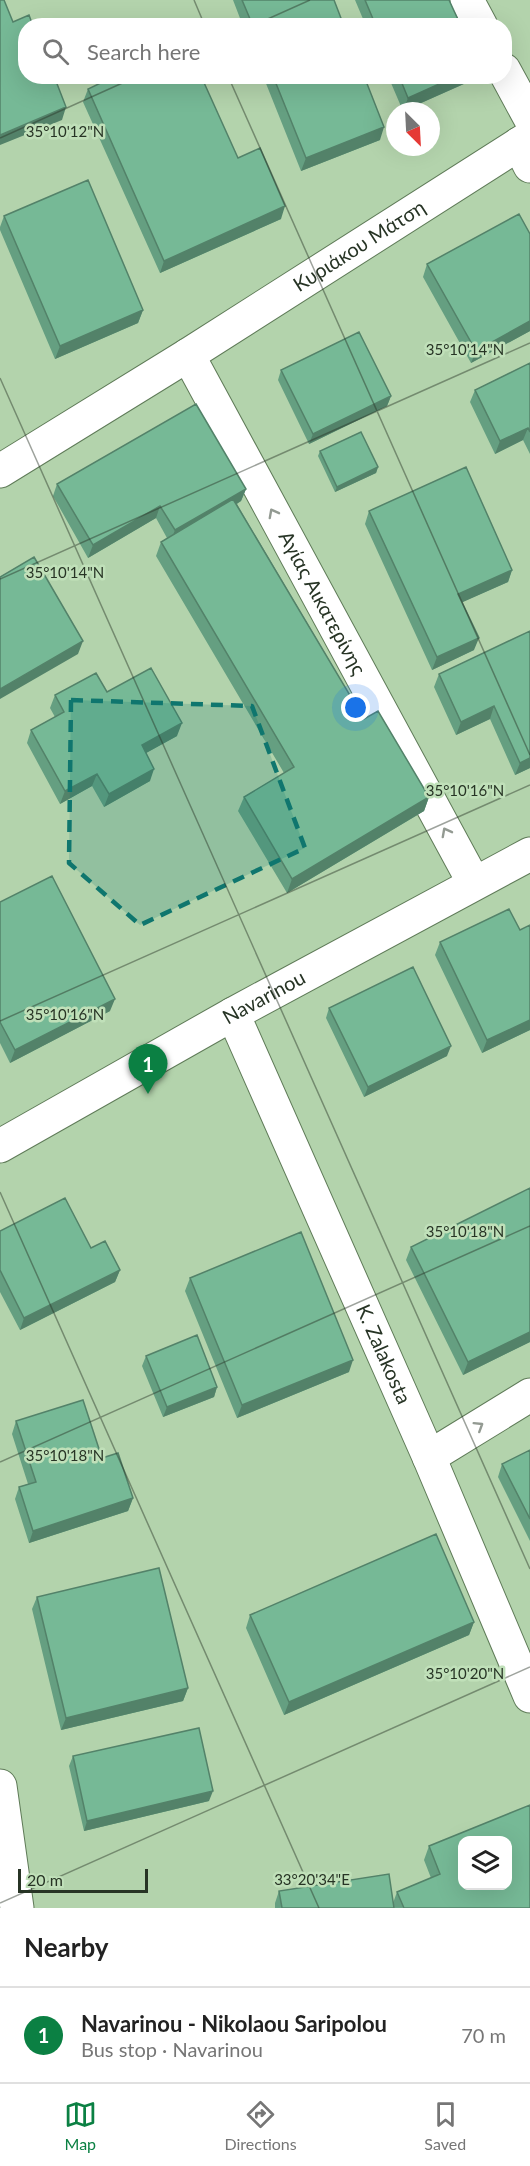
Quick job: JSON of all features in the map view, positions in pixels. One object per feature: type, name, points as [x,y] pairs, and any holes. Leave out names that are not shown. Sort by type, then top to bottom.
[{"type":"street","points":[[467,0],[477,18]]},
{"type":"street","points":[[509,84],[527,141]]},
{"type":"street","name":"Κυριάκου Μάτση","points":[[0,471],[527,141]]},
{"type":"street","name":"Αγίας Αικατερίνης","points":[[188,354],[474,883]]},
{"type":"street","name":"Navarinou","points":[[0,1146],[233,1014],[530,854]]},
{"type":"street","name":"K. Zalakosta","points":[[233,1014],[429,1457],[530,1695]]},
{"type":"street","points":[[429,1457],[530,1395]]},
{"type":"street","points":[[0,1786],[17,1908]]},
{"type":"highlighted area","points":[[71,700],[252,706],[305,848],[140,925],[69,863]]},
{"type":"building","points":[[0,0],[4,0],[13,22],[18,20],[18,84],[57,84],[66,107],[0,135]]},
{"type":"building","points":[[242,0],[334,0],[341,18],[250,18]]},
{"type":"building","points":[[365,0],[449,0],[457,18],[373,18]]},
{"type":"building","points":[[98,84],[205,84],[238,158],[260,148],[285,206],[164,261],[88,89]]},
{"type":"building","points":[[276,84],[367,84],[384,127],[306,158]]},
{"type":"building","points":[[402,84],[439,84],[408,98]]},
{"type":"building","points":[[88,180],[143,310],[60,346],[4,216]]},
{"type":"building","points":[[519,214],[530,234],[530,321],[476,351],[427,264]]},
{"type":"building","points":[[359,332],[391,396],[313,434],[281,370]]},
{"type":"building","points":[[530,363],[530,432],[528,428],[500,441],[475,390]]},
{"type":"building","points":[[196,404],[246,489],[175,530],[160,506],[93,545],[57,484]]},
{"type":"building","points":[[361,432],[378,467],[337,487],[320,451]]},
{"type":"building","points":[[466,467],[512,570],[458,594],[479,638],[437,657],[369,511]]},
{"type":"building","points":[[233,499],[364,719],[378,711],[429,797],[292,879],[244,797],[294,767],[161,542]]},
{"type":"building","points":[[34,557],[83,641],[0,689],[0,577]]},
{"type":"building","points":[[530,631],[530,758],[520,763],[494,706],[461,722],[439,674]]},
{"type":"building","points":[[151,668],[182,723],[142,745],[154,769],[109,794],[97,774],[65,791],[31,730],[64,712],[55,695],[96,673],[107,692]]},
{"type":"building","points":[[52,876],[115,999],[15,1050],[0,1022],[0,902]]},
{"type":"building","points":[[509,909],[520,930],[530,925],[530,1020],[487,1040],[440,942]]},
{"type":"building","points":[[413,967],[451,1046],[368,1087],[329,1008]]},
{"type":"building","points":[[530,1188],[530,1332],[468,1362],[411,1247]]},
{"type":"building","points":[[65,1198],[91,1248],[105,1241],[120,1270],[24,1318],[0,1270],[0,1231]]},
{"type":"building","points":[[301,1232],[353,1360],[242,1405],[190,1278]]},
{"type":"building","points":[[197,1335],[217,1387],[167,1407],[146,1356]]},
{"type":"building","points":[[83,1400],[102,1458],[118,1453],[133,1498],[33,1531],[19,1487],[36,1482],[16,1421]]},
{"type":"building","points":[[530,1450],[530,1519],[502,1464]]},
{"type":"building","points":[[436,1534],[474,1622],[289,1702],[250,1615]]},
{"type":"building","points":[[159,1568],[188,1688],[66,1718],[37,1597]]},
{"type":"building","points":[[199,1728],[213,1791],[87,1821],[73,1756]]},
{"type":"building","points":[[530,1805],[530,1908],[404,1908],[397,1892],[440,1874],[429,1846]]},
{"type":"building","points":[[389,1874],[394,1908],[282,1908],[279,1891]]},
{"type":"place","name":"Navarinou - Nikolaou Saripolou","points":[[148,1094]]}]
